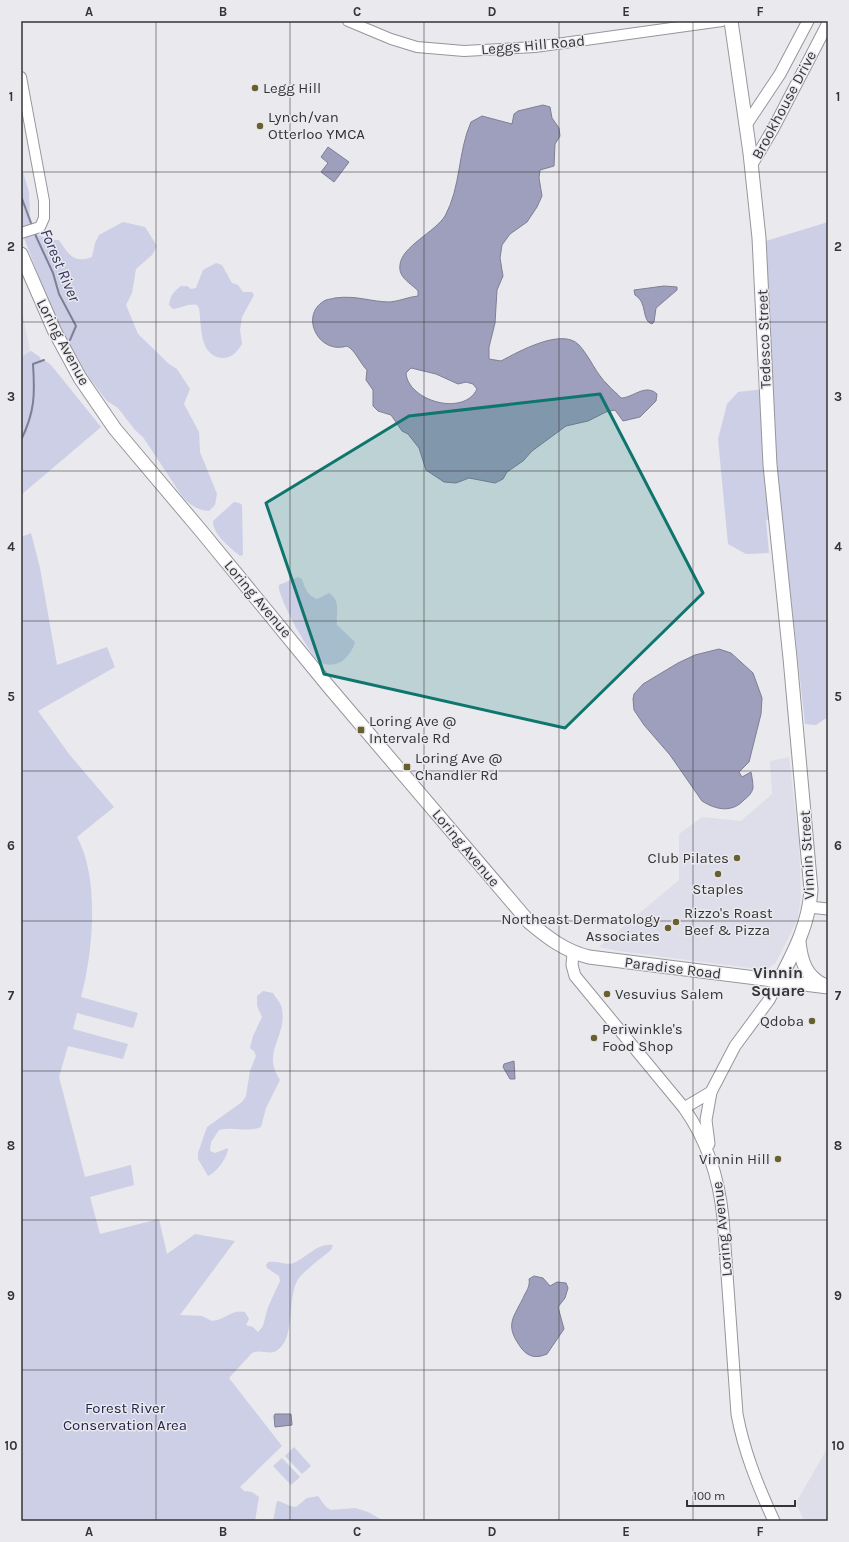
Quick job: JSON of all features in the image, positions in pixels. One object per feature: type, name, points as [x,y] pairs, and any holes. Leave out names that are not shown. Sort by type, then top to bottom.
[{"type":"main road","name":"Tedesco Street","points":[[731,21],[746,125],[760,254],[770,465],[790,658]]},
{"type":"main road","name":"Brookhouse Drive","points":[[746,125],[780,74],[808,21]]},
{"type":"main road","name":"Brookhouse Drive","points":[[751,166],[773,129],[828,23]]},
{"type":"main road","name":"Loring Avenue","points":[[21,254],[55,332],[80,378],[115,429],[202,532],[329,687],[529,922]]},
{"type":"main road","name":"Vinnin Street","points":[[711,1092],[735,1046],[769,1000],[799,942],[809,907],[811,890],[809,860],[790,658]]},
{"type":"main road","points":[[809,907],[828,908]]},
{"type":"main road","name":"Paradise Road","points":[[529,922],[548,939],[573,953],[607,960],[828,986]]},
{"type":"main road","points":[[799,942],[805,968],[816,981],[828,986]]},
{"type":"main road","name":"Loring Avenue","points":[[573,953],[572,966],[575,976],[684,1108],[698,1129],[713,1164],[719,1188],[723,1218],[738,1419],[752,1468],[774,1521]]},
{"type":"main road","points":[[684,1108],[711,1092]]},
{"type":"main road","points":[[711,1092],[706,1129],[713,1164]]},
{"type":"street","name":"Leggs Hill Road","points":[[348,21],[391,39],[417,47],[464,51],[535,47],[722,21]]},
{"type":"street","points":[[21,77],[44,202],[44,218],[40,227],[23,233]]},
{"type":"highlighted area","points":[[600,394],[703,593],[565,728],[324,674],[266,503],[409,416]]},
{"type":"shaded area","points":[[543,105],[550,107],[552,118],[559,128],[560,136],[555,144],[554,166],[540,170],[539,178],[542,196],[537,207],[527,222],[510,234],[502,245],[500,258],[503,276],[497,290],[495,323],[489,347],[489,359],[501,361],[540,343],[551,340],[571,340],[579,345],[596,371],[621,398],[648,390],[657,394],[656,401],[640,417],[623,421],[615,410],[606,412],[588,421],[566,426],[507,472],[503,479],[495,483],[469,478],[456,483],[444,482],[426,470],[419,448],[408,434],[402,431],[391,415],[378,411],[373,406],[373,390],[366,380],[367,370],[355,354],[347,346],[337,347],[328,345],[321,340],[313,324],[313,316],[317,308],[324,301],[335,298],[350,297],[390,302],[418,296],[418,291],[403,277],[401,273],[400,265],[402,258],[412,246],[434,228],[445,216],[454,193],[464,145],[471,122],[482,116],[512,124],[514,114],[518,111]],"holes":[[[411,368],[436,374],[458,384],[466,382],[473,384],[477,389],[470,398],[461,402],[449,404],[437,402],[426,398],[416,391],[409,383],[406,373]]]},
{"type":"shaded area","points":[[328,147],[349,162],[334,182],[321,172],[328,163],[321,157]]},
{"type":"shaded area","points":[[664,286],[677,287],[677,290],[656,308],[654,322],[652,324],[647,319],[642,302],[635,295],[634,290]]},
{"type":"shaded area","points":[[21,307],[33,364],[21,440]]},
{"type":"shaded area","points":[[719,649],[731,653],[753,673],[762,698],[761,714],[749,762],[739,772],[742,777],[751,772],[753,788],[751,793],[739,804],[734,807],[724,809],[702,801],[670,755],[644,725],[634,710],[633,699],[634,694],[643,684],[678,663],[695,655]]},
{"type":"shaded area","points":[[789,757],[799,842],[801,895],[798,919],[775,964],[767,969],[758,969],[618,951],[599,947],[679,880],[679,834],[702,817],[741,821],[772,794],[770,761]]},
{"type":"shaded area","points":[[514,1061],[515,1079],[510,1079],[503,1067],[504,1064]]},
{"type":"shaded area","points":[[534,1276],[543,1278],[550,1286],[557,1282],[566,1283],[568,1288],[565,1298],[558,1307],[564,1329],[547,1354],[537,1357],[531,1356],[522,1349],[516,1340],[512,1327],[514,1315],[528,1288],[529,1279]]},
{"type":"shaded area","points":[[275,1414],[291,1414],[292,1425],[275,1427]]},
{"type":"shaded area","points":[[828,1447],[828,1521],[804,1521],[796,1503]]},
{"type":"green space","points":[[21,166],[29,192],[30,216],[37,234],[49,240],[59,240],[65,250],[72,256],[81,259],[92,257],[95,243],[99,235],[123,222],[145,227],[157,246],[152,255],[136,269],[132,293],[126,305],[138,334],[169,364],[177,369],[190,389],[184,404],[199,432],[200,452],[217,494],[215,505],[209,511],[201,510],[188,502],[182,496],[143,437],[135,430],[118,408],[107,401],[87,375],[55,318],[24,238],[23,224],[21,222]]},
{"type":"green space","points":[[828,222],[828,717],[816,725],[805,724],[782,518],[766,520],[769,553],[746,554],[728,544],[718,439],[727,404],[738,392],[773,388],[766,241]]},
{"type":"green space","points":[[216,263],[222,265],[232,283],[238,285],[243,292],[252,292],[254,295],[242,317],[240,330],[242,344],[234,354],[226,358],[214,356],[205,345],[201,330],[199,308],[197,305],[188,305],[173,309],[169,305],[171,296],[176,290],[181,286],[187,286],[191,289],[196,288],[203,270]]},
{"type":"green space","points":[[31,351],[40,357],[41,361],[44,360],[51,365],[101,427],[21,495],[21,357]]},
{"type":"green space","points":[[234,502],[242,505],[243,555],[240,556],[219,536],[213,521]]},
{"type":"green space","name":"Forest River Conservation Area","points":[[31,533],[40,568],[57,665],[107,647],[115,667],[38,711],[69,754],[114,807],[77,837],[84,854],[89,873],[92,894],[89,959],[81,997],[138,1013],[133,1028],[77,1013],[73,1029],[128,1044],[123,1059],[68,1046],[59,1077],[85,1177],[131,1165],[134,1185],[90,1197],[100,1234],[159,1219],[167,1254],[195,1234],[235,1241],[180,1315],[202,1316],[212,1321],[221,1319],[232,1313],[240,1311],[245,1312],[249,1319],[246,1325],[253,1327],[258,1332],[263,1326],[268,1307],[280,1281],[279,1276],[267,1268],[266,1265],[268,1262],[286,1264],[293,1263],[318,1248],[333,1245],[331,1250],[308,1269],[297,1281],[292,1298],[289,1329],[282,1346],[273,1352],[252,1353],[229,1378],[282,1446],[240,1487],[244,1491],[252,1492],[259,1497],[255,1521],[21,1521],[21,537]]},
{"type":"green space","points":[[298,577],[302,579],[307,591],[314,598],[317,599],[329,593],[335,599],[337,603],[337,625],[355,642],[350,654],[341,662],[330,665],[320,662],[309,649],[288,612],[279,591],[279,585]]},
{"type":"green space","points":[[263,991],[273,993],[282,1008],[283,1020],[273,1061],[275,1070],[280,1080],[266,1108],[261,1127],[255,1129],[219,1130],[211,1142],[210,1151],[215,1153],[228,1148],[228,1152],[218,1168],[208,1176],[198,1159],[198,1153],[207,1127],[242,1102],[246,1096],[250,1071],[256,1056],[254,1051],[250,1048],[253,1036],[262,1017],[257,1006],[257,996]]},
{"type":"green space","points":[[294,1447],[311,1466],[302,1474],[285,1456]]},
{"type":"green space","points":[[282,1458],[300,1477],[291,1485],[273,1466]]},
{"type":"green space","points":[[318,1496],[326,1507],[331,1510],[355,1508],[368,1512],[384,1521],[273,1521],[277,1501],[296,1507],[307,1498]]},
{"type":"waterway","name":"Forest River","points":[[21,196],[32,226]]},
{"type":"waterway","name":"Forest River","points":[[34,232],[53,273],[59,294],[76,326],[70,340]]},
{"type":"waterway","name":"Forest River","points":[[21,440],[29,421],[33,403],[33,364],[44,360]]},
{"type":"place","name":"Legg Hill","points":[[255,88]]},
{"type":"place","name":"Lynch/van Otterloo YMCA","points":[[260,126]]},
{"type":"place","name":"Loring Ave @ Intervale Rd","points":[[361,730]]},
{"type":"place","name":"Loring Ave @ Chandler Rd","points":[[407,767]]},
{"type":"place","name":"Club Pilates","points":[[737,858]]},
{"type":"place","name":"Staples","points":[[718,874]]},
{"type":"place","name":"Rizzo's Roast Beef & Pizza","points":[[676,922]]},
{"type":"place","name":"Northeast Dermatology Associates","points":[[668,928]]},
{"type":"place","name":"Vesuvius Salem","points":[[607,994]]},
{"type":"place","name":"Qdoba","points":[[812,1021]]},
{"type":"place","name":"Periwinkle's Food Shop","points":[[594,1038]]},
{"type":"place","name":"Vinnin Hill","points":[[778,1159]]},
{"type":"district","name":"Vinnin Square","points":[[778,981]]}]
